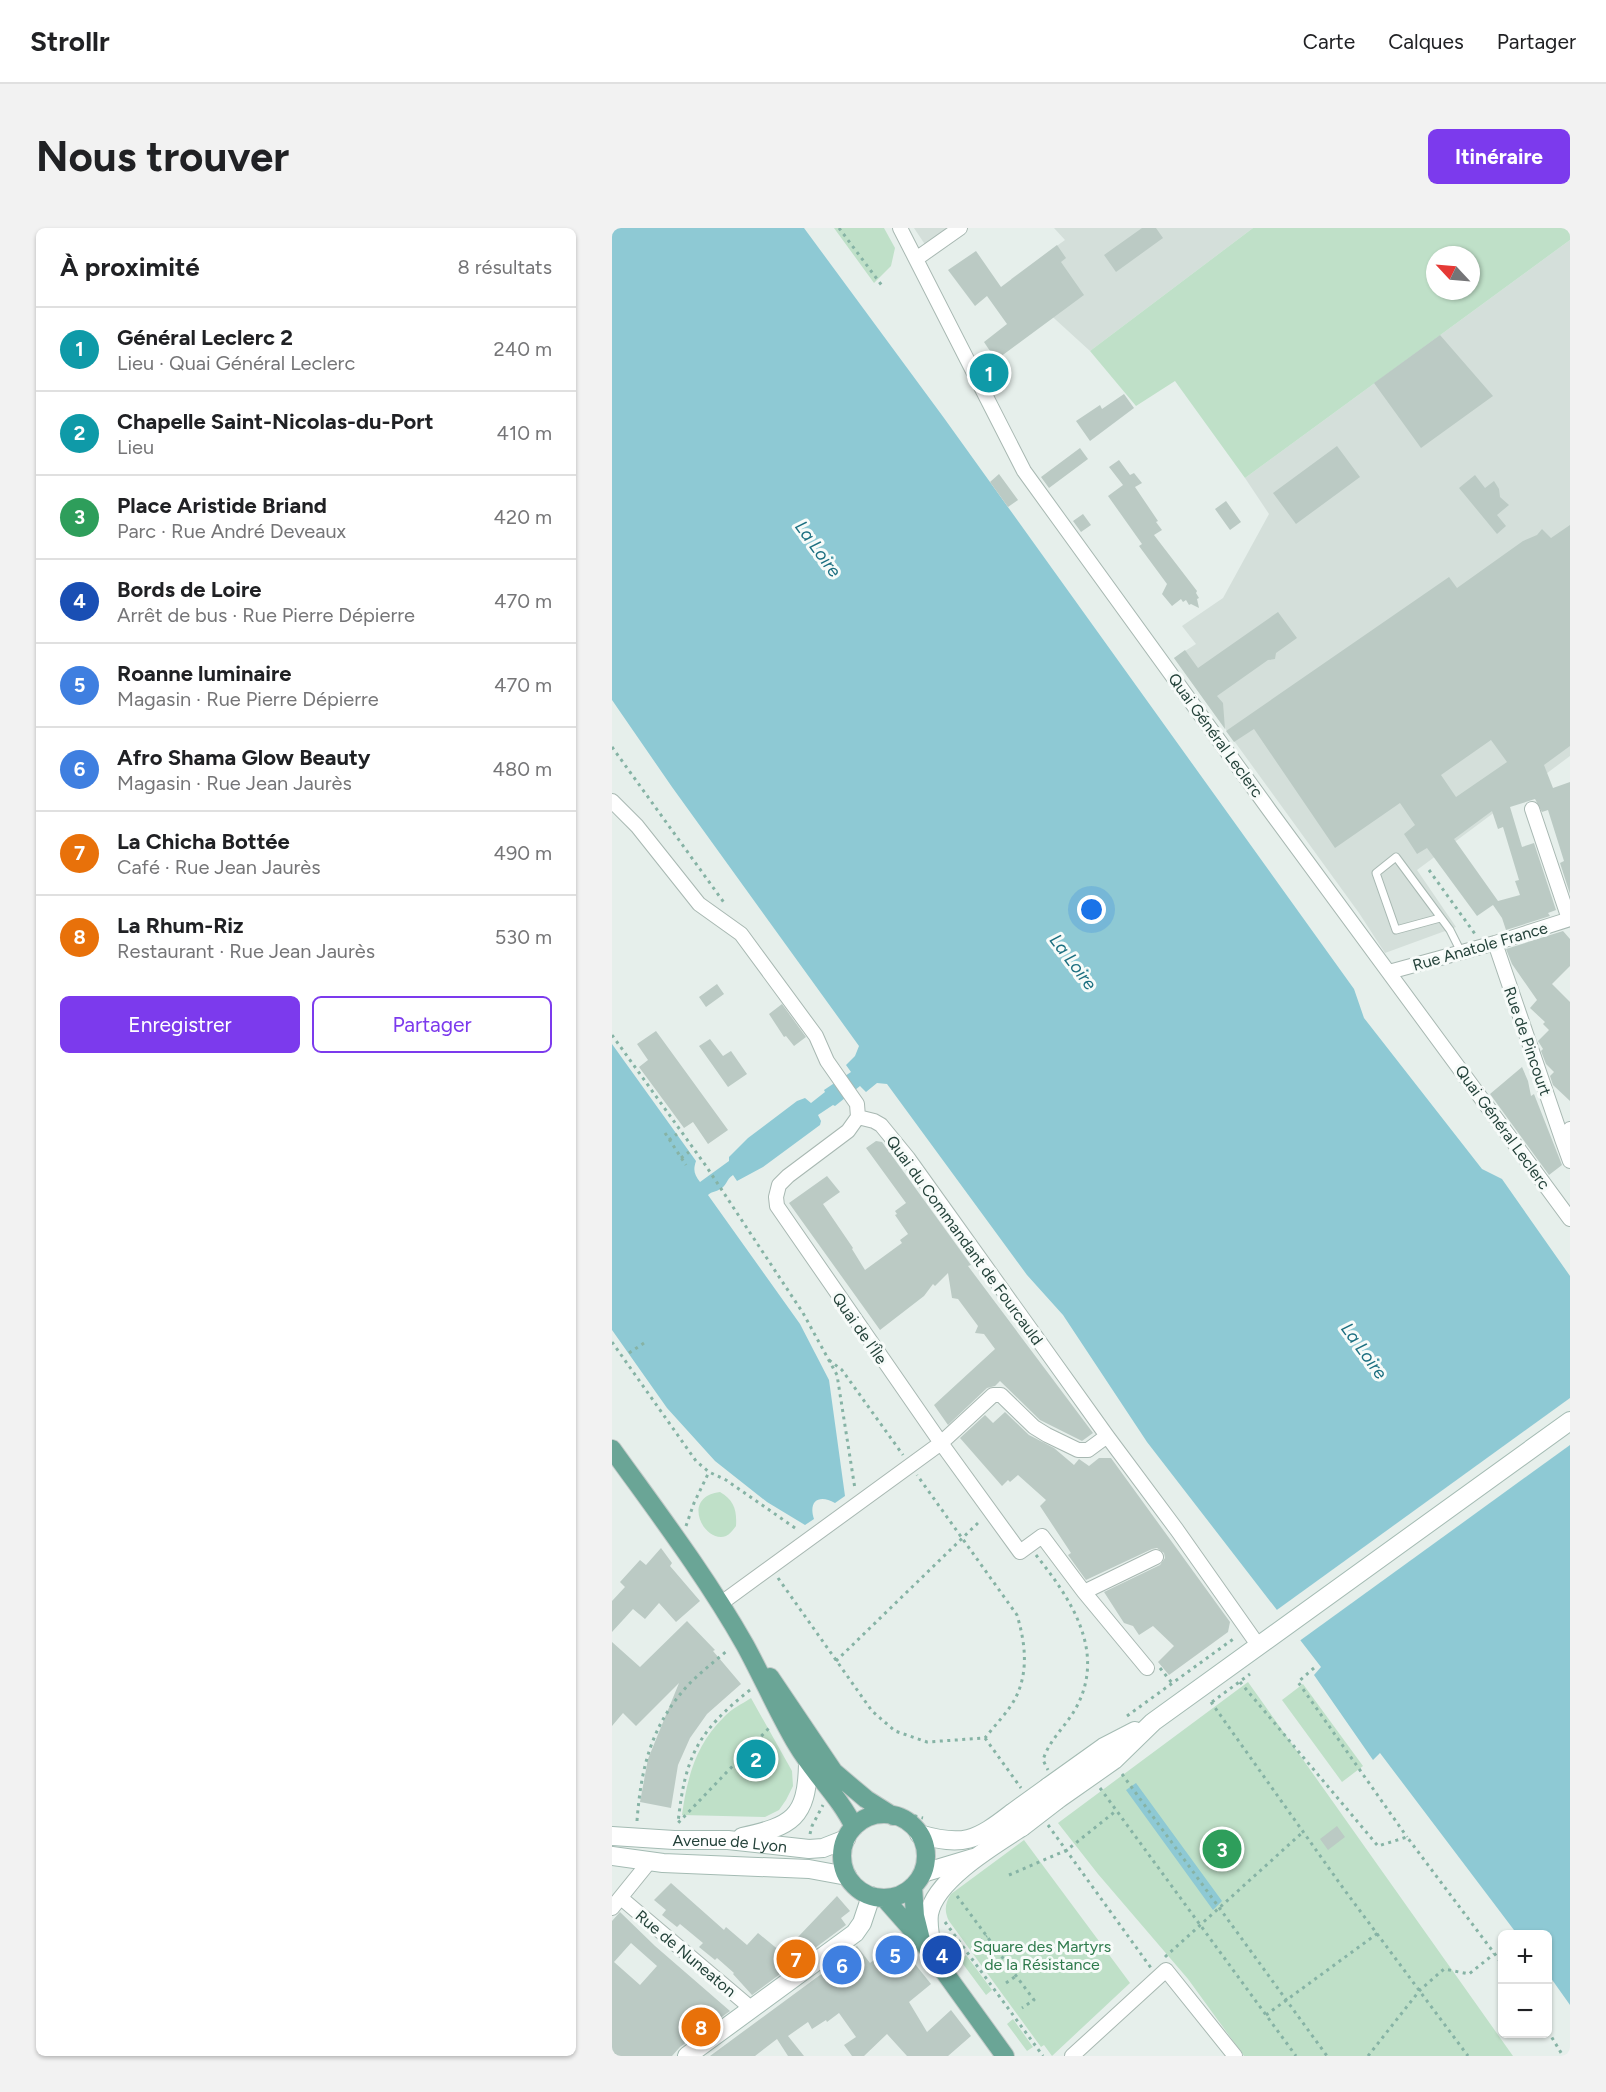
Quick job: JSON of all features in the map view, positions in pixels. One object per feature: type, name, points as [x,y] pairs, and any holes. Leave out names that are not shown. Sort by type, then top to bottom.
[{"type":"main road","points":[[935,1960],[929,1931],[932,1903],[942,1887],[979,1856],[1052,1787],[1114,1760],[1153,1722],[1253,1638],[1283,1628],[1570,1421]]},
{"type":"main road","points":[[612,1449],[720,1604],[808,1764],[846,1812],[850,1833],[842,1856],[847,1876],[855,1887],[878,1897],[922,1941],[1005,2056]]},
{"type":"main road","points":[[752,1659],[774,1680],[834,1772],[866,1799],[893,1816],[924,1828],[942,1840],[961,1841],[1017,1820]]},
{"type":"main road","points":[[728,1840],[771,1831],[789,1821],[805,1799],[808,1787],[808,1764]]},
{"type":"main road","points":[[850,1833],[872,1816],[893,1816]]},
{"type":"main road","points":[[922,1941],[915,1916],[918,1880],[926,1853],[924,1828]]},
{"type":"main road","name":"Avenue de Lyon","points":[[612,1836],[728,1840],[809,1849],[824,1848],[850,1833]]},
{"type":"main road","name":"Avenue de Lyon","points":[[612,1856],[650,1861],[809,1869],[847,1876]]},
{"type":"main road","points":[[687,2056],[855,1933],[878,1897],[905,1893],[918,1880],[979,1856]]},
{"type":"street","name":"Quai Général Leclerc","points":[[900,228],[1024,471],[1570,1219]]},
{"type":"street","points":[[916,258],[960,228]]},
{"type":"street","points":[[614,804],[637,826],[699,904],[741,934],[816,1036],[827,1061],[857,1104],[858,1117]]},
{"type":"street","points":[[1532,809],[1570,919]]},
{"type":"street","name":"Rue Anatole France","points":[[1389,972],[1570,919]]},
{"type":"street","name":"Rue de Pincourt","points":[[1489,944],[1566,1134],[1570,1161]]},
{"type":"street","name":"Quai du Commandant de Fourcauld","points":[[858,1117],[881,1125],[908,1158],[1107,1436],[1178,1530],[1253,1638]]},
{"type":"street","name":"Quai de l'Île","points":[[858,1117],[848,1131],[779,1185],[776,1197],[777,1206],[941,1443],[1024,1549]]},
{"type":"street","points":[[720,1604],[941,1443],[993,1395],[1001,1395],[1034,1426],[1078,1450],[1088,1450],[1107,1436]]},
{"type":"street","points":[[1024,1549],[1042,1536],[1084,1592],[1153,1667]]},
{"type":"street","points":[[1084,1592],[1156,1557]]},
{"type":"street","points":[[616,1903],[650,1861]]},
{"type":"street","name":"Rue de Nuneaton","points":[[616,1903],[745,2002],[751,2010]]},
{"type":"street","points":[[1072,2056],[1159,1967],[1235,2056]]},
{"type":"lane","points":[[1440,918],[1396,930],[1376,873],[1396,857],[1450,930],[1461,952]]},
{"type":"path","points":[[839,228],[883,287]]},
{"type":"path","points":[[612,747],[728,908]]},
{"type":"path","points":[[1429,870],[1489,944]]},
{"type":"path","points":[[612,1035],[706,1166],[803,1313],[829,1360],[837,1376],[855,1489],[854,1495]]},
{"type":"path","points":[[665,1133],[686,1165]]},
{"type":"path","points":[[669,1140],[677,1134]]},
{"type":"path","points":[[681,1158],[689,1152]]},
{"type":"path","points":[[612,1342],[678,1434],[686,1450],[696,1461],[709,1472],[726,1480],[761,1506],[796,1527],[803,1536]]},
{"type":"path","points":[[629,1353],[644,1343]]},
{"type":"path","points":[[770,1568],[872,1711],[895,1731],[927,1742],[985,1737],[1016,1697],[1025,1669],[1025,1640],[1017,1615],[842,1370],[829,1360]]},
{"type":"path","points":[[674,1535],[686,1526],[709,1472]]},
{"type":"path","points":[[836,1661],[962,1539]]},
{"type":"path","points":[[1024,1549],[1071,1603],[1082,1626],[1087,1647],[1086,1675],[1080,1699],[1067,1723],[1048,1744],[1043,1760],[1052,1787]]},
{"type":"path","points":[[1153,1697],[1172,1683],[1253,1638]]},
{"type":"path","points":[[635,1837],[644,1763],[664,1715],[691,1682],[728,1650]]},
{"type":"path","points":[[1153,1667],[1172,1683]]},
{"type":"path","points":[[1314,1668],[1298,1683],[1407,1837],[1498,1959]]},
{"type":"path","points":[[1407,1837],[1378,1846],[1240,1682],[1211,1702],[1343,1888],[1468,2056]]},
{"type":"path","points":[[751,1689],[721,1714],[698,1742],[685,1777],[678,1823],[780,1716]]},
{"type":"path","points":[[985,1737],[1026,1794]]},
{"type":"path","points":[[1118,1768],[1327,2056]]},
{"type":"path","points":[[1097,1784],[1296,2056]]},
{"type":"path","points":[[809,1849],[812,1826],[819,1810],[834,1795]]},
{"type":"path","points":[[1010,1875],[1067,1850],[1117,1810]]},
{"type":"path","points":[[893,1816],[911,1814],[924,1828]]},
{"type":"path","points":[[1046,1822],[1159,1967],[1219,1908],[1304,1831]]},
{"type":"path","points":[[954,1892],[1034,2000],[1022,2008]]},
{"type":"path","points":[[942,1919],[1043,2056]]},
{"type":"path","points":[[1266,2015],[1378,1933]]},
{"type":"path","points":[[980,1941],[987,1936]]},
{"type":"path","points":[[1368,2056],[1420,1990],[1444,1969],[1469,1974],[1494,1954]]},
{"type":"path","points":[[1006,1983],[1016,1976]]},
{"type":"path","points":[[1552,2038],[1563,2056]]},
{"type":"shaded area","points":[[914,228],[950,228],[926,246]]},
{"type":"shaded area","points":[[1054,228],[1253,228],[1090,351],[1011,279],[1065,240]]},
{"type":"shaded area","points":[[1570,240],[1570,756],[1417,870],[1456,927],[1385,953],[1359,913],[1174,658],[1196,644],[1182,626],[1223,598],[1269,514],[1245,478]]},
{"type":"green space","points":[[834,228],[884,228],[895,248],[891,266],[874,283]]},
{"type":"green space","points":[[1253,228],[1570,228],[1570,240],[1245,478],[1175,381],[1136,406],[1090,351]]},
{"type":"green space","points":[[720,1492],[729,1498],[734,1506],[736,1526],[726,1536],[718,1537],[704,1527],[699,1510],[701,1502],[708,1496]]},
{"type":"green space","points":[[1248,1682],[1498,2035],[1498,2038],[1513,2056],[1244,2056],[1188,1979],[1098,1874],[1058,1823]]},
{"type":"green space","points":[[1303,1684],[1363,1766],[1342,1782],[1282,1700]]},
{"type":"green space","points":[[751,1698],[792,1771],[793,1786],[786,1800],[779,1810],[765,1817],[682,1815],[694,1762],[706,1738],[727,1714]]},
{"type":"green space","name":"Square des Martyrs de la Résistance","points":[[1024,1840],[1130,1983],[1052,2056],[1044,2045],[1041,2047],[949,1921],[946,1910],[951,1894]]},
{"type":"green space","points":[[966,1955],[992,1990],[986,1995],[960,1960]]},
{"type":"green space","points":[[1013,2019],[1033,2047],[1027,2051],[1007,2024]]},
{"type":"water","name":"La Loire","points":[[612,228],[804,228],[944,418],[1354,989],[1364,1018],[1482,1169],[1502,1179],[1570,1276],[1570,2005],[1552,1980],[1552,1930],[1514,1930],[1380,1753],[1373,1760],[1314,1675],[1321,1667],[1147,1442],[1063,1315],[1027,1275],[887,1084],[877,1083],[866,1092],[860,1086],[835,1106],[833,1105],[818,1115],[820,1125],[763,1167],[737,1181],[733,1175],[722,1188],[708,1195],[800,1324],[829,1380],[845,1496],[835,1503],[824,1499],[816,1501],[812,1508],[814,1519],[805,1525],[767,1502],[715,1461],[667,1408],[612,1330],[612,1044],[696,1161],[695,1172],[700,1182],[729,1161],[729,1157],[748,1138],[797,1101],[805,1098],[811,1103],[825,1092],[824,1090],[851,1072],[846,1065],[855,1056],[859,1046],[612,700]]},
{"type":"water","points":[[1136,1783],[1222,1901],[1213,1910],[1126,1790]]},
{"type":"pier","points":[[1570,1398],[1570,1445],[1298,1642],[1274,1612]]},
{"type":"building","points":[[1142,228],[1156,228],[1163,238],[1116,272],[1104,255]]},
{"type":"building","points":[[1057,245],[1066,258],[1061,262],[1084,295],[996,360],[984,342],[1007,324],[987,296],[975,306],[948,270],[976,251],[1001,287]]},
{"type":"building","points":[[1440,335],[1493,396],[1421,448],[1374,383]]},
{"type":"building","points":[[1124,394],[1134,408],[1090,441],[1076,421],[1100,405],[1102,409]]},
{"type":"building","points":[[1337,446],[1360,477],[1296,524],[1273,493]]},
{"type":"building","points":[[1080,448],[1088,459],[1049,488],[1041,477]]},
{"type":"building","points":[[1119,460],[1130,475],[1134,473],[1142,483],[1135,487],[1162,530],[1154,535],[1197,591],[1199,608],[1181,599],[1172,606],[1162,594],[1167,584],[1139,546],[1142,544],[1108,496],[1123,485],[1109,467]]},
{"type":"building","points":[[999,474],[1018,500],[1008,507],[990,482]]},
{"type":"building","points":[[1475,475],[1485,488],[1494,481],[1499,489],[1500,497],[1509,505],[1497,515],[1506,526],[1497,534],[1459,488]]},
{"type":"building","points":[[1226,501],[1241,522],[1230,530],[1215,509]]},
{"type":"building","points":[[1083,514],[1091,525],[1081,532],[1073,521]]},
{"type":"building","points":[[1570,525],[1570,746],[1544,765],[1553,788],[1570,782],[1570,894],[1560,863],[1564,861],[1548,810],[1542,812],[1535,799],[1510,807],[1522,847],[1534,843],[1556,910],[1548,913],[1550,916],[1506,930],[1502,918],[1493,905],[1477,916],[1427,848],[1417,854],[1404,834],[1415,825],[1400,803],[1335,848],[1254,729],[1234,742],[1226,731],[1449,577],[1457,588],[1523,541],[1537,535],[1542,529],[1551,538]],"holes":[[[1491,740],[1507,762],[1456,797],[1441,775]],[[1492,811],[1498,829],[1503,827],[1519,880],[1515,881],[1520,895],[1498,901],[1454,839]]]},
{"type":"building","points":[[1278,612],[1297,638],[1276,653],[1275,659],[1268,660],[1217,696],[1223,703],[1225,729],[1174,658],[1185,650],[1198,668]]},
{"type":"building","points":[[1563,931],[1570,939],[1570,966],[1552,984],[1570,1002],[1570,1101],[1553,1085],[1550,1076],[1554,1072],[1546,1064],[1541,1051],[1543,1049],[1538,1041],[1549,1030],[1543,1024],[1545,1022],[1530,1008],[1537,1000],[1512,964],[1506,949]]},
{"type":"building","points":[[717,984],[724,994],[706,1007],[699,997]]},
{"type":"building","points":[[782,1004],[806,1037],[794,1046],[786,1036],[784,1037],[769,1014]]},
{"type":"building","points":[[656,1031],[728,1130],[708,1144],[693,1122],[684,1128],[639,1067],[648,1060],[637,1044]]},
{"type":"building","points":[[710,1039],[723,1056],[731,1051],[747,1074],[728,1087],[699,1046]]},
{"type":"building","points":[[1522,1067],[1531,1096],[1534,1094],[1562,1165],[1549,1175],[1490,1094]]},
{"type":"building","points":[[876,1141],[882,1142],[971,1265],[968,1266],[1093,1433],[1082,1441],[1040,1420],[1000,1381],[995,1386],[987,1388],[948,1425],[934,1405],[995,1349],[984,1334],[975,1333],[978,1326],[958,1299],[952,1298],[948,1273],[935,1286],[933,1284],[924,1296],[880,1330],[789,1203],[827,1176],[840,1192],[823,1204],[865,1270],[902,1243],[900,1240],[908,1234],[895,1215],[897,1214],[895,1211],[906,1203],[866,1148]]},
{"type":"building","points":[[1005,1412],[1029,1435],[1054,1448],[1074,1465],[1079,1459],[1089,1466],[1099,1458],[1111,1458],[1230,1622],[1228,1632],[1169,1675],[1158,1662],[1174,1646],[1153,1626],[1139,1635],[1133,1626],[1124,1623],[1104,1592],[1160,1565],[1165,1558],[1164,1553],[1157,1548],[1152,1549],[1086,1580],[1068,1555],[1071,1553],[1040,1506],[1046,1500],[1018,1475],[1002,1486],[960,1438],[985,1415],[993,1423]]},
{"type":"building","points":[[661,1548],[672,1563],[670,1566],[700,1601],[676,1622],[659,1603],[645,1619],[633,1609],[612,1632],[612,1601],[625,1587],[620,1582],[640,1560],[646,1565]]},
{"type":"building","points":[[687,1621],[715,1650],[713,1651],[741,1684],[707,1714],[690,1738],[678,1765],[671,1808],[640,1802],[648,1759],[679,1683],[636,1726],[623,1713],[612,1726],[612,1642],[640,1667]]},
{"type":"building","points":[[755,1749],[766,1761],[766,1766],[761,1770],[755,1770],[745,1761]]},
{"type":"building","points":[[1337,1826],[1345,1837],[1328,1850],[1320,1839]]},
{"type":"building","points":[[671,1883],[724,1930],[726,1927],[747,1945],[758,1933],[780,1951],[798,1937],[837,1896],[850,1911],[841,1918],[846,1925],[752,1995],[734,1973],[717,1958],[715,1960],[699,1947],[703,1943],[680,1924],[677,1927],[662,1915],[666,1910],[654,1900]]},
{"type":"building","points":[[620,1912],[655,1946],[730,2011],[680,2047],[672,2056],[612,2056],[612,1921]],"holes":[[[631,1943],[657,1966],[640,1985],[614,1962]]]},
{"type":"building","points":[[857,1946],[870,1963],[892,1946],[903,1949],[931,1984],[909,2002],[927,2032],[951,2010],[971,2036],[948,2056],[907,2056],[887,2034],[864,2056],[852,2056],[844,2045],[856,2037],[839,2013],[812,2029],[808,2022],[788,2036],[804,2056],[788,2056],[777,2039],[755,2056],[710,2056],[839,1961],[838,1959]]},
{"type":"place","name":"Général Leclerc 2","points":[[989,373]]},
{"type":"place","name":"Chapelle Saint-Nicolas-du-Port","points":[[756,1759]]},
{"type":"place","name":"Place Aristide Briand","points":[[1222,1849]]},
{"type":"place","name":"Roanne luminaire","points":[[895,1955]]},
{"type":"place","name":"Bords de Loire","points":[[942,1955]]},
{"type":"place","name":"La Chicha Bottée","points":[[796,1959]]},
{"type":"place","name":"Afro Shama Glow Beauty","points":[[842,1965]]},
{"type":"place","name":"La Rhum-Riz","points":[[701,2027]]}]
